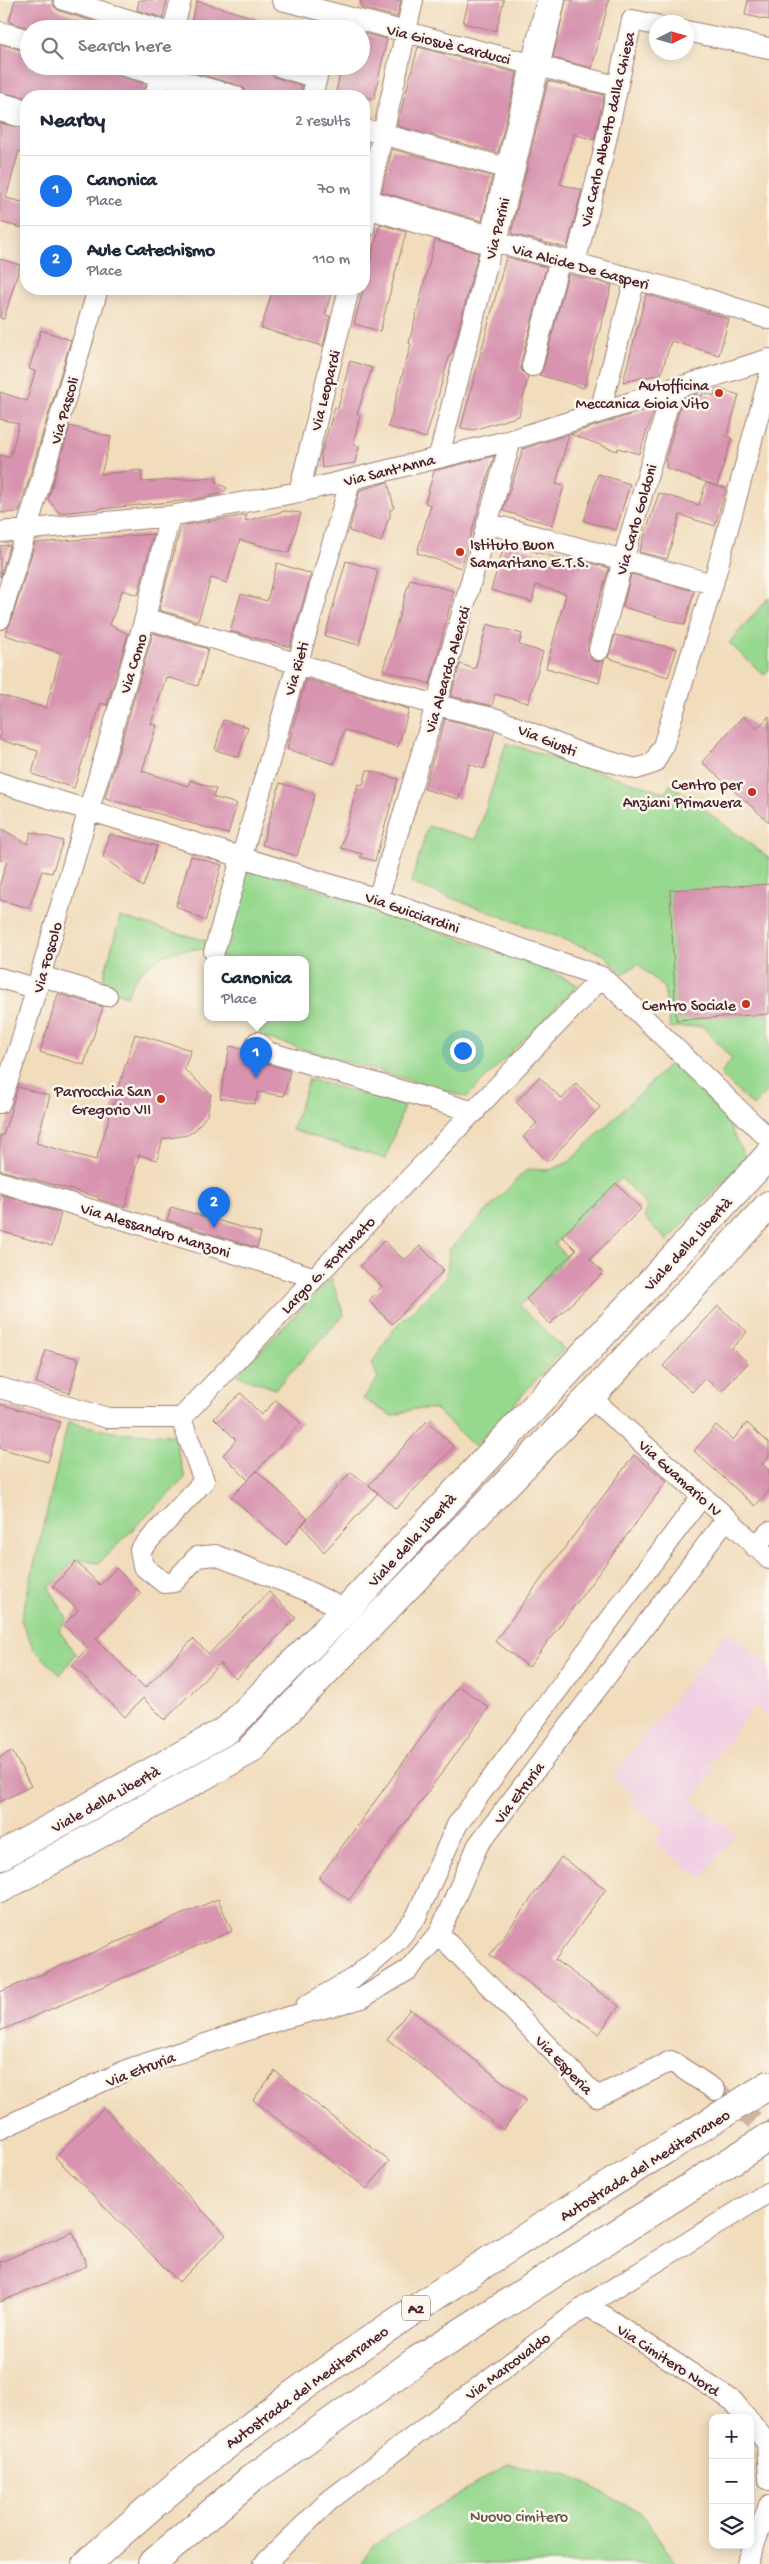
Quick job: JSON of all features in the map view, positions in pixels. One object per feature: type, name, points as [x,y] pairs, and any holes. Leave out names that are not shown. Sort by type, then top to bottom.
[{"type":"main road","name":"Via Parini","points":[[493,241],[551,0]]},
{"type":"main road","points":[[0,107],[20,112]]},
{"type":"main road","name":"Via Alcide De Gasperi","points":[[370,213],[493,241]]},
{"type":"main road","name":"Viale della Libertà","points":[[0,1856],[226,1730],[346,1610],[769,1155]]},
{"type":"main road","name":"Viale della Libertà","points":[[0,1890],[250,1750],[590,1397],[769,1205]]},
{"type":"main road","name":"Autostrada del Mediterraneo","points":[[87,2564],[144,2511],[225,2444],[394,2322],[769,2085]]},
{"type":"main road","points":[[152,2564],[252,2479],[419,2359],[769,2137]]},
{"type":"street","points":[[64,0],[114,7],[141,20]]},
{"type":"street","points":[[175,20],[181,0]]},
{"type":"street","name":"Via Giosuè Carducci","points":[[282,0],[357,20]]},
{"type":"street","points":[[370,191],[412,0]]},
{"type":"street","name":"Via Carlo Alberto dalla Chiesa","points":[[532,366],[602,159],[616,86],[632,20],[649,24]]},
{"type":"street","name":"Via Giosuè Carducci","points":[[370,23],[536,64],[616,86]]},
{"type":"street","points":[[0,32],[20,38]]},
{"type":"street","points":[[694,33],[769,48]]},
{"type":"street","points":[[156,90],[160,75]]},
{"type":"street","points":[[173,75],[217,90]]},
{"type":"street","points":[[302,75],[316,80]]},
{"type":"street","points":[[370,130],[510,169]]},
{"type":"street","name":"Via Alcide De Gasperi","points":[[493,241],[698,296],[769,319]]},
{"type":"street","name":"Via Parini","points":[[439,456],[493,241]]},
{"type":"street","points":[[600,411],[634,279]]},
{"type":"street","name":"Via Pascoli","points":[[0,619],[96,295]]},
{"type":"street","name":"Via Leopardi","points":[[299,492],[348,295]]},
{"type":"street","name":"Via Sant'Anna","points":[[0,532],[170,516],[299,492],[439,456],[511,440],[769,359]]},
{"type":"street","name":"Via Giusti","points":[[145,618],[296,665],[436,705],[497,719],[577,752],[636,769],[654,763],[663,746],[713,584],[769,376]]},
{"type":"street","name":"Via Carlo Goldoni","points":[[599,650],[673,388]]},
{"type":"street","name":"Via Aleardo Aleardi","points":[[378,899],[436,705],[511,440]]},
{"type":"street","name":"Via Rieti","points":[[214,952],[351,479]]},
{"type":"street","name":"Via Como","points":[[88,809],[145,618],[170,516]]},
{"type":"street","points":[[486,523],[713,584]]},
{"type":"street","name":"Via Guicciardini","points":[[0,783],[378,899],[602,977],[769,1139]]},
{"type":"street","name":"Via Foscolo","points":[[0,1103],[39,983],[88,809]]},
{"type":"street","name":"Largo G. Fortunato","points":[[182,1418],[313,1277],[602,977]]},
{"type":"street","points":[[0,978],[39,983],[107,996]]},
{"type":"street","points":[[257,1042],[268,1052],[474,1112]]},
{"type":"street","name":"Via Alessandro Manzoni","points":[[0,1182],[313,1277]]},
{"type":"street","points":[[0,1388],[108,1418],[182,1418],[204,1481],[140,1550],[143,1566],[164,1583],[174,1582],[198,1557],[215,1555],[304,1589],[346,1610]]},
{"type":"street","name":"Via Guamario IV","points":[[590,1397],[727,1518],[762,1553]]},
{"type":"street","name":"Via Etruria","points":[[285,2018],[354,1978],[397,1941],[416,1917],[457,1825],[702,1496]]},
{"type":"street","name":"Via Etruria","points":[[0,2129],[129,2069],[285,2018],[362,1998],[408,1970],[439,1934],[478,1845],[727,1518]]},
{"type":"street","points":[[762,1553],[769,1532]]},
{"type":"street","name":"Via Esperia","points":[[439,1934],[597,2097],[671,2061],[715,2090]]},
{"type":"street","name":"Via Marcovaldo","points":[[264,2564],[330,2500],[586,2305],[769,2192]]},
{"type":"street","name":"Via Cimitero Nord","points":[[586,2305],[733,2401],[744,2414]]},
{"type":"street","points":[[754,2427],[767,2443],[769,2480]]},
{"type":"street","points":[[747,2564],[769,2506]]},
{"type":"shaded area","points":[[727,1631],[769,1664],[769,1718],[754,1707],[709,1765],[715,1770],[692,1800],[736,1834],[701,1879],[654,1842],[664,1829],[631,1804],[637,1797],[612,1777]]},
{"type":"green space","points":[[769,597],[769,669],[764,675],[729,643]]},
{"type":"green space","points":[[506,743],[666,793],[670,784],[769,858],[769,1088],[753,1106],[720,1074],[732,1059],[702,1026],[670,1028],[664,988],[638,964],[623,974],[603,954],[411,883],[428,826],[476,840]]},
{"type":"green space","points":[[244,864],[538,965],[578,985],[467,1097],[259,1036],[261,1021],[309,1021],[309,956],[220,956],[206,950],[181,950],[158,959],[148,966],[132,984],[127,996],[101,987],[120,917],[222,945]]},
{"type":"green space","points":[[672,1062],[726,1119],[746,1159],[667,1241],[644,1217],[648,1207],[621,1178],[555,1243],[566,1257],[520,1306],[564,1349],[475,1447],[435,1409],[414,1409],[392,1416],[363,1399],[378,1378],[372,1364],[392,1331],[447,1276],[449,1250],[527,1169],[550,1170],[569,1162]]},
{"type":"green space","points":[[309,1079],[404,1106],[386,1159],[292,1130]]},
{"type":"green space","points":[[331,1278],[344,1315],[275,1389],[237,1375]]},
{"type":"green space","points":[[68,1422],[113,1432],[173,1435],[185,1478],[99,1563],[75,1560],[49,1588],[67,1618],[59,1631],[76,1654],[60,1675],[34,1649],[21,1620]]},
{"type":"green space","name":"Nuovo cimitero","points":[[509,2464],[569,2474],[643,2515],[676,2564],[361,2564],[373,2545]]},
{"type":"building","points":[[15,0],[52,0],[55,8],[60,11],[89,20],[20,20],[20,25],[9,22]]},
{"type":"building","points":[[139,0],[167,0],[163,18],[137,10]]},
{"type":"building","points":[[361,0],[401,0],[397,17],[361,8]]},
{"type":"building","points":[[469,0],[504,0],[496,31],[463,23]]},
{"type":"building","points":[[566,0],[609,0],[592,68],[553,58]]},
{"type":"building","points":[[748,0],[769,0],[769,20],[745,15]]},
{"type":"building","points":[[197,1],[262,20],[192,20]]},
{"type":"building","points":[[370,35],[387,39],[374,99],[370,98],[370,90],[336,90],[340,75],[370,75]]},
{"type":"building","points":[[0,44],[20,50],[20,75],[118,75],[146,84],[144,90],[20,90],[20,96],[0,92]]},
{"type":"building","points":[[418,47],[517,73],[498,153],[397,126]]},
{"type":"building","points":[[202,75],[272,75],[302,86],[301,90],[245,90],[238,85]]},
{"type":"building","points":[[548,81],[604,95],[594,140],[574,134],[560,184],[582,190],[567,248],[512,234]]},
{"type":"building","points":[[0,123],[20,128],[20,151],[6,198],[20,202],[20,227],[0,222]]},
{"type":"building","points":[[392,149],[492,176],[482,221],[382,192]]},
{"type":"building","points":[[380,224],[406,232],[380,331],[354,324],[362,295],[370,295],[370,262]]},
{"type":"building","points":[[435,240],[478,253],[452,354],[450,354],[426,438],[388,427],[411,344],[409,343]]},
{"type":"building","points":[[506,257],[546,267],[521,363],[521,370],[528,377],[519,416],[473,430],[461,428]]},
{"type":"building","points":[[0,259],[20,265],[4,319],[0,318]]},
{"type":"building","points":[[568,274],[612,285],[584,388],[539,375],[543,369]]},
{"type":"building","points":[[646,294],[729,319],[719,355],[671,341],[661,374],[623,382]]},
{"type":"building","points":[[271,295],[330,295],[325,315],[330,316],[323,346],[261,328]]},
{"type":"building","points":[[41,330],[71,340],[19,512],[0,513],[0,455],[10,458],[19,424],[0,419],[0,392],[27,401],[35,371],[29,369]]},
{"type":"building","points":[[350,361],[372,368],[357,414],[360,415],[353,444],[359,446],[355,463],[322,468],[321,454],[335,407],[338,408]]},
{"type":"building","points":[[717,388],[739,395],[727,436],[732,438],[717,486],[666,468],[667,463],[665,462],[682,399],[696,394],[702,396],[703,392],[714,396]]},
{"type":"building","points":[[655,407],[639,454],[618,448],[617,451],[570,434]]},
{"type":"building","points":[[70,426],[111,437],[101,474],[141,470],[142,482],[216,477],[217,483],[227,488],[221,494],[190,500],[59,513],[48,499]]},
{"type":"building","points":[[569,434],[556,484],[564,486],[553,525],[503,511],[523,449]]},
{"type":"building","points":[[494,456],[461,568],[417,553],[431,505],[425,503],[434,471]]},
{"type":"building","points":[[598,474],[630,484],[616,530],[584,521]]},
{"type":"building","points":[[388,482],[394,508],[390,510],[390,518],[381,542],[349,531],[360,490]]},
{"type":"building","points":[[706,483],[726,488],[715,526],[680,515],[667,559],[639,552],[659,493],[699,505]]},
{"type":"building","points":[[285,511],[301,513],[289,553],[240,540],[227,583],[211,578],[198,621],[159,610],[181,526],[247,515],[245,521]]},
{"type":"building","points":[[153,534],[138,595],[122,590],[110,625],[128,634],[107,705],[101,703],[74,788],[32,774],[38,751],[0,740],[0,695],[46,708],[61,653],[5,635],[11,622],[35,543]]},
{"type":"building","points":[[505,543],[567,561],[568,557],[609,568],[590,629],[592,629],[587,647],[591,659],[596,662],[604,660],[599,683],[546,668],[566,594],[536,585],[532,602],[491,590]]},
{"type":"building","points":[[10,545],[0,577],[0,546]]},
{"type":"building","points":[[346,561],[378,570],[359,645],[325,636]]},
{"type":"building","points":[[277,563],[311,574],[290,647],[230,631],[241,594],[267,601]]},
{"type":"building","points":[[631,574],[694,591],[685,625],[623,607]]},
{"type":"building","points":[[410,579],[454,591],[430,684],[383,670]]},
{"type":"building","points":[[487,624],[522,634],[519,645],[543,652],[528,703],[495,694],[492,706],[451,696],[460,664],[475,669]]},
{"type":"building","points":[[153,633],[208,649],[198,686],[166,677],[151,724],[157,725],[142,771],[188,786],[190,780],[216,789],[213,797],[237,804],[228,834],[105,798]]},
{"type":"building","points":[[615,635],[677,649],[668,677],[608,658]]},
{"type":"building","points":[[306,679],[409,709],[398,747],[344,730],[334,764],[287,749]]},
{"type":"building","name":"Centro per Anziani Primavera","points":[[743,716],[757,729],[769,716],[769,822],[702,762]]},
{"type":"building","points":[[445,719],[495,731],[484,769],[469,764],[459,799],[424,789]]},
{"type":"building","points":[[223,720],[248,727],[239,757],[215,750]]},
{"type":"building","points":[[367,770],[398,779],[375,861],[360,857],[362,854],[341,848],[358,784],[363,785]]},
{"type":"building","points":[[280,783],[315,794],[297,856],[262,845]]},
{"type":"building","points":[[0,828],[28,844],[31,832],[63,841],[52,873],[42,871],[29,908],[0,900],[0,883],[7,861],[0,860]]},
{"type":"building","points":[[110,834],[157,846],[143,887],[103,857]]},
{"type":"building","points":[[191,856],[222,865],[205,921],[176,906]]},
{"type":"building","name":"Centro Sociale","points":[[769,884],[769,1014],[676,1020],[670,890]]},
{"type":"building","points":[[58,994],[103,1007],[84,1065],[40,1052]]},
{"type":"building","points":[[135,1034],[191,1050],[184,1069],[211,1094],[207,1115],[194,1131],[187,1135],[163,1139],[157,1160],[139,1155],[125,1207],[98,1199],[98,1197],[0,1170],[0,1135],[3,1136],[18,1087],[50,1096],[36,1143],[96,1160]]},
{"type":"building","points":[[230,1046],[249,1051],[264,1063],[290,1071],[284,1096],[258,1092],[255,1104],[220,1098]]},
{"type":"building","points":[[539,1077],[562,1099],[576,1083],[600,1107],[548,1162],[523,1137],[537,1123],[516,1102]]},
{"type":"building","points":[[616,1183],[641,1209],[590,1259],[603,1273],[550,1324],[526,1299],[576,1250],[562,1236]]},
{"type":"building","points":[[0,1194],[61,1213],[52,1246],[0,1231]]},
{"type":"building","points":[[171,1207],[261,1233],[257,1248],[167,1220]]},
{"type":"building","points":[[384,1241],[404,1260],[420,1246],[444,1270],[392,1324],[369,1301],[382,1286],[360,1266]]},
{"type":"building","points":[[718,1306],[747,1332],[732,1348],[748,1363],[721,1392],[705,1378],[692,1392],[663,1366]]},
{"type":"building","points":[[46,1350],[79,1359],[70,1393],[36,1383]]},
{"type":"building","points":[[241,1393],[261,1415],[276,1400],[301,1423],[248,1480],[223,1455],[236,1440],[214,1418]]},
{"type":"building","points":[[0,1404],[60,1422],[48,1462],[0,1448]]},
{"type":"building","points":[[427,1421],[454,1447],[396,1509],[369,1485]]},
{"type":"building","points":[[747,1423],[769,1443],[769,1456],[762,1464],[769,1470],[769,1491],[755,1506],[694,1451],[716,1425],[733,1440]]},
{"type":"building","points":[[634,1455],[667,1481],[529,1667],[495,1641]]},
{"type":"building","points":[[257,1471],[307,1518],[286,1545],[231,1497]]},
{"type":"building","points":[[351,1472],[378,1493],[324,1552],[302,1525]]},
{"type":"building","points":[[76,1562],[100,1585],[116,1568],[141,1593],[96,1639],[145,1688],[193,1639],[209,1654],[269,1592],[296,1618],[236,1679],[220,1663],[165,1720],[143,1698],[125,1717],[72,1665],[89,1646],[87,1648],[64,1625],[78,1610],[53,1586]]},
{"type":"building","points":[[459,1686],[489,1708],[349,1900],[319,1878]]},
{"type":"building","points":[[12,1751],[31,1786],[0,1802],[0,1757]]},
{"type":"building","points":[[561,1857],[606,1889],[555,1960],[619,2006],[599,2034],[490,1955]]},
{"type":"building","points":[[218,1899],[232,1931],[0,2031],[0,1992]]},
{"type":"building","points":[[410,2009],[526,2100],[503,2130],[387,2039]]},
{"type":"building","points":[[275,2071],[389,2161],[367,2189],[253,2100]]},
{"type":"building","points":[[104,2108],[226,2235],[179,2282],[55,2157]]},
{"type":"building","points":[[73,2232],[87,2266],[0,2302],[0,2262]]},
{"type":"tunnel","points":[[715,2090],[769,2132]]},
{"type":"place","name":"Autofficina Meccanica Gioia Vito","points":[[719,393]]},
{"type":"place","name":"Istituto Buon Samaritano E.T.S.","points":[[460,552]]},
{"type":"place","name":"Centro per Anziani Primavera","points":[[752,792]]},
{"type":"place","name":"Centro Sociale","points":[[746,1004]]},
{"type":"place","name":"Canonica","points":[[256,1078]]},
{"type":"place","name":"Parrocchia San Gregorio VII","points":[[161,1099]]},
{"type":"place","name":"Aule Catechismo","points":[[214,1228]]}]
